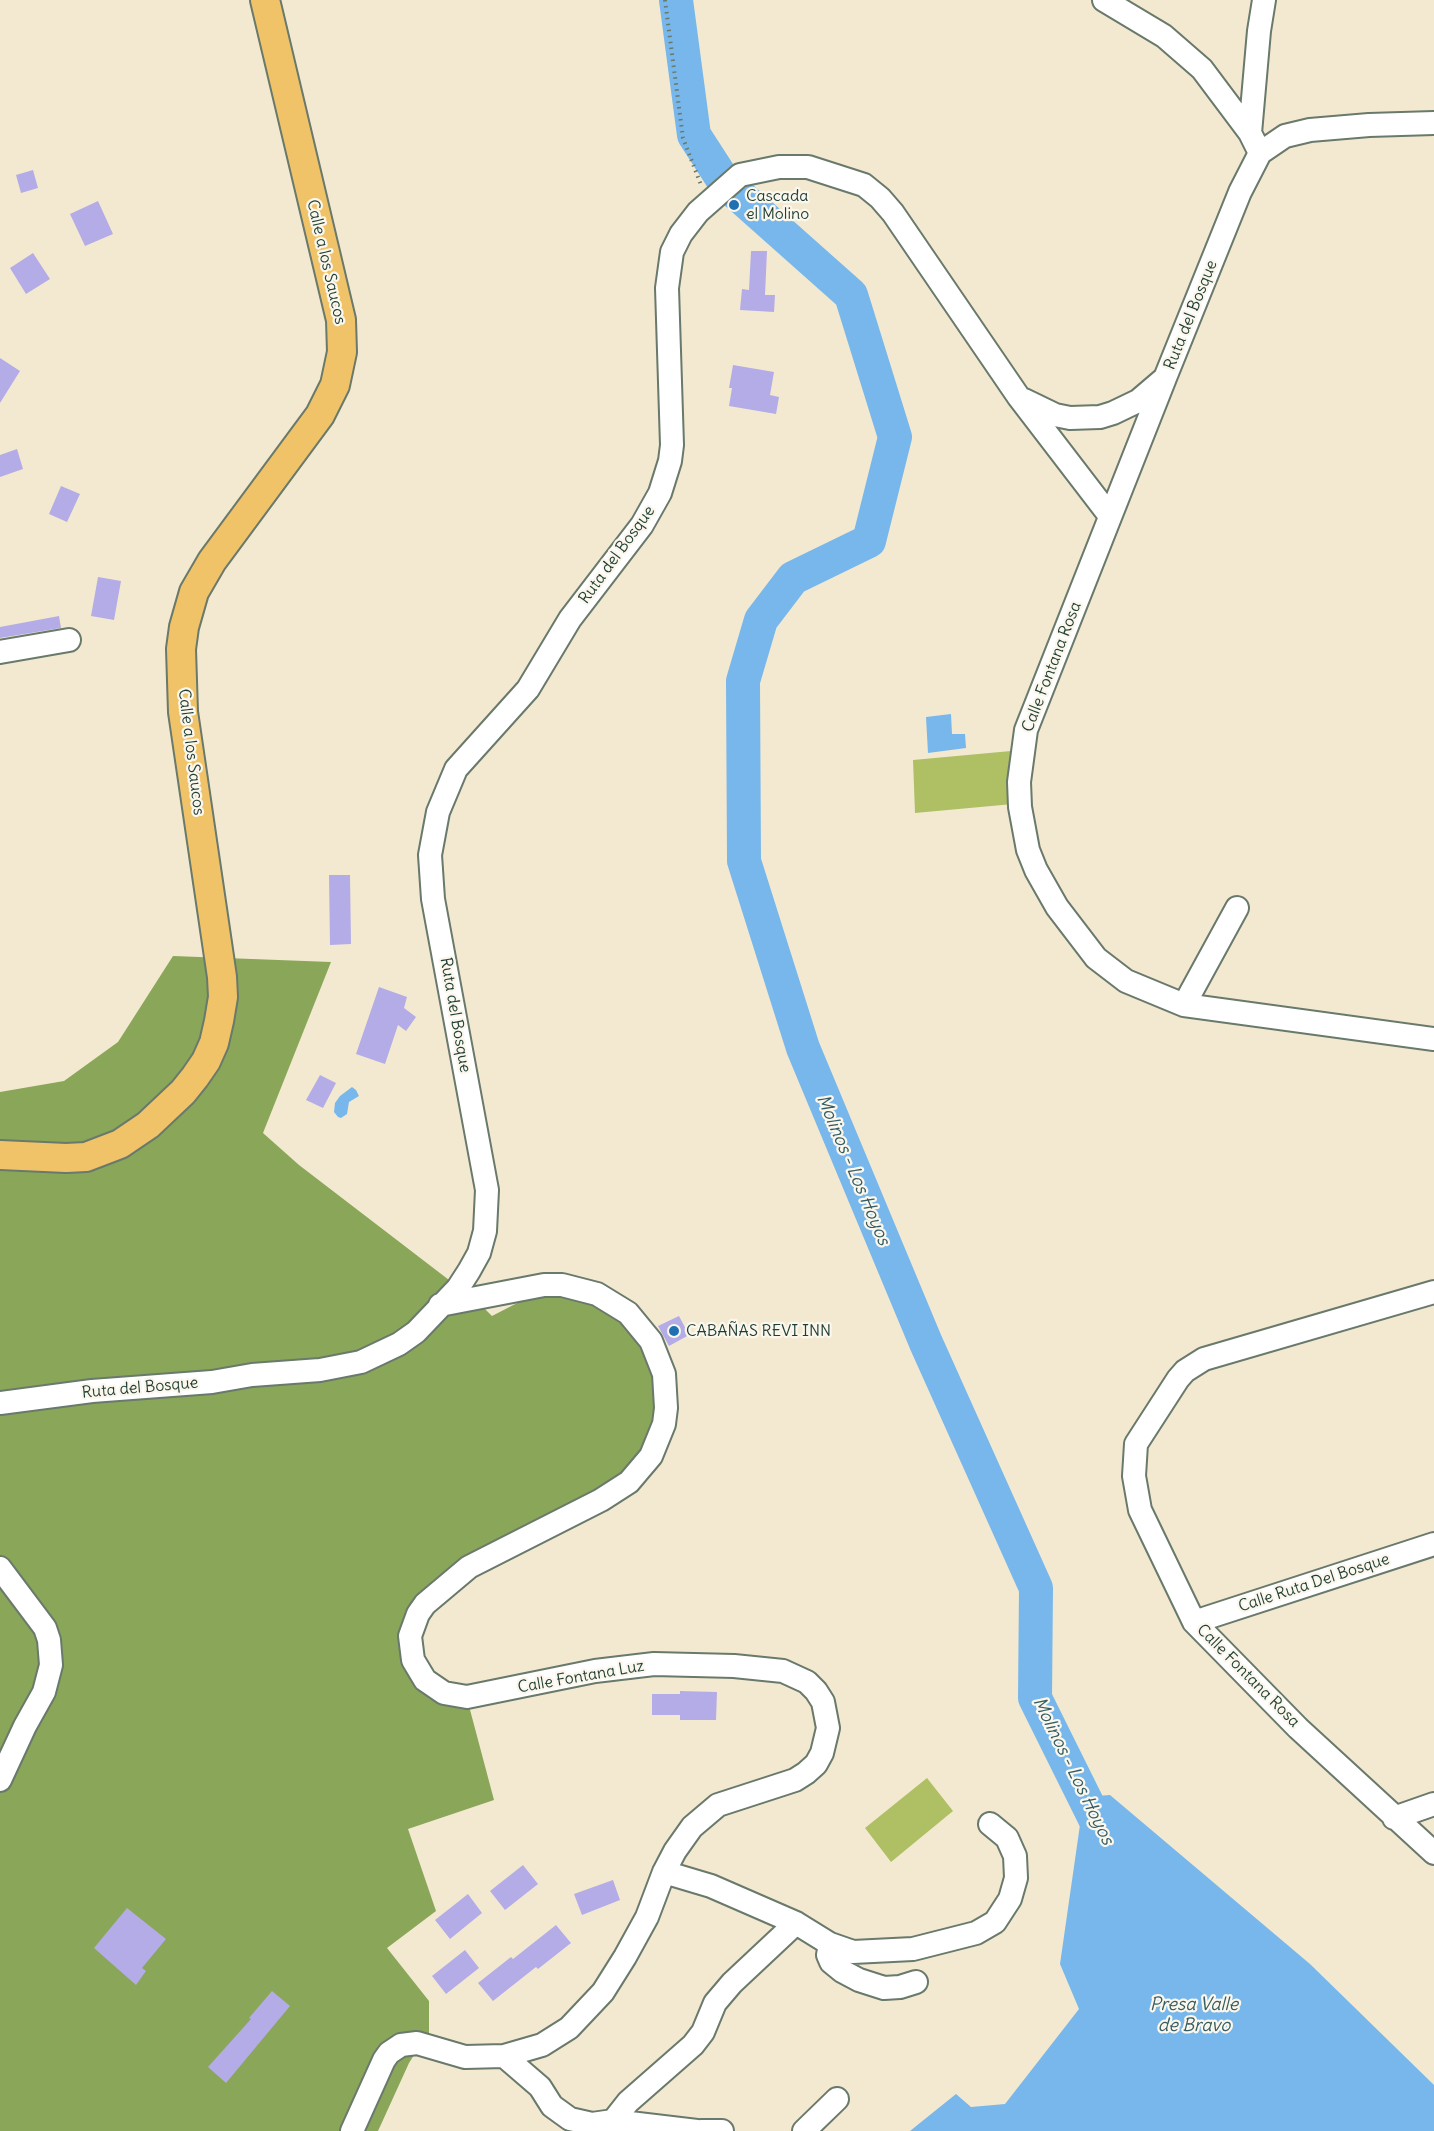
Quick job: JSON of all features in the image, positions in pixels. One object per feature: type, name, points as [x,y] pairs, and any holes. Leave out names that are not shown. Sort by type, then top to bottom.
[{"type":"main road","name":"Calle a los Saucos","points":[[0,1155],[86,1157],[120,1144],[148,1125],[183,1092],[206,1061],[216,1032],[223,997],[222,977],[183,712],[181,649],[184,627],[194,592],[212,561],[321,416],[335,385],[342,352],[341,320],[265,0]]},
{"type":"street","points":[[1104,0],[1164,36],[1202,69],[1255,143]]},
{"type":"street","points":[[1255,143],[1259,31],[1264,0]]},
{"type":"street","name":"Ruta del Bosque","points":[[0,1403],[92,1391],[212,1382],[252,1375],[341,1368],[380,1355],[399,1344],[416,1332],[458,1288],[478,1253],[485,1230],[487,1201],[484,1170],[433,899],[430,855],[438,812],[456,769],[528,689],[570,619],[637,532],[660,493],[666,477],[672,445],[667,288],[672,252],[681,234],[712,193],[740,175],[779,167],[808,167],[864,185],[893,213],[1018,396],[1055,415],[1085,419],[1100,417],[1127,407],[1150,392],[1165,378],[1240,192],[1255,143],[1310,130],[1434,123]]},
{"type":"street","name":"Calle Fontana Rosa","points":[[1165,378],[1026,730],[1019,782],[1023,829],[1028,850],[1045,889],[1057,907],[1096,958],[1126,981],[1184,1005],[1434,1039]]},
{"type":"street","points":[[1018,396],[1110,516]]},
{"type":"street","points":[[0,652],[69,640]]},
{"type":"street","points":[[1184,1005],[1237,908]]},
{"type":"street","name":"Calle Fontana Luz","points":[[352,2131],[384,2060],[389,2053],[401,2045],[417,2043],[465,2057],[504,2056],[542,2046],[569,2028],[603,1992],[647,1917],[664,1872],[675,1851],[692,1827],[718,1805],[795,1780],[806,1773],[816,1764],[828,1734],[827,1715],[823,1702],[807,1682],[783,1671],[734,1666],[654,1664],[595,1671],[467,1697],[444,1693],[425,1680],[413,1660],[410,1636],[418,1614],[425,1604],[469,1567],[601,1500],[629,1482],[651,1456],[664,1424],[666,1408],[664,1374],[651,1341],[628,1313],[597,1294],[562,1285],[544,1285],[441,1305]]},
{"type":"street","name":"Calle Fontana Rosa","points":[[1434,1292],[1204,1359],[1185,1371],[1178,1379],[1136,1444],[1134,1476],[1140,1510],[1194,1622],[1298,1728],[1434,1853]]},
{"type":"street","name":"Calle Ruta Del Bosque","points":[[1194,1622],[1434,1544]]},
{"type":"street","points":[[0,1568],[39,1618],[49,1641],[51,1653],[49,1679],[44,1692],[0,1780]]},
{"type":"street","points":[[1394,1818],[1434,1804]]},
{"type":"street","points":[[664,1872],[711,1886],[796,1923],[830,1944],[853,1952],[913,1949],[976,1933],[995,1922],[1010,1899],[1016,1878],[1015,1856],[1007,1838],[990,1824]]},
{"type":"street","points":[[613,2121],[628,2102],[693,2045],[704,2032],[715,2003],[732,1983],[796,1923]]},
{"type":"street","points":[[830,1944],[828,1955],[831,1962],[859,1980],[884,1988],[900,1987],[916,1982]]},
{"type":"street","points":[[504,2056],[540,2087],[545,2097],[561,2114],[570,2119],[592,2124],[613,2121],[699,2131],[722,2131]]},
{"type":"street","points":[[804,2131],[837,2099]]},
{"type":"path","points":[[664,0],[683,138],[712,193]]},
{"type":"green space","points":[[1011,751],[1013,804],[915,813],[913,760]]},
{"type":"green space","points":[[173,956],[331,962],[263,1133],[299,1165],[479,1303],[492,1316],[523,1300],[548,1294],[564,1294],[611,1310],[653,1360],[658,1423],[626,1476],[467,1561],[405,1649],[469,1706],[494,1800],[408,1829],[436,1911],[387,1948],[429,2001],[429,2045],[414,2055],[409,2063],[378,2131],[0,2131],[0,1092],[64,1081],[118,1042]]},
{"type":"green space","points":[[927,1778],[953,1811],[891,1862],[865,1828]]},
{"type":"water","points":[[951,714],[952,734],[965,734],[966,748],[928,753],[926,717]]},
{"type":"water","points":[[352,1087],[359,1096],[349,1102],[347,1114],[341,1118],[338,1117],[334,1112],[335,1103]]},
{"type":"water","name":"Presa Valle de Bravo","points":[[1110,1795],[1310,1964],[1434,2085],[1434,2131],[910,2131],[956,2094],[971,2107],[1005,2104],[1079,2009],[1060,1964],[1084,1797]]},
{"type":"building","points":[[33,170],[38,188],[21,193],[16,175]]},
{"type":"building","points":[[98,201],[113,234],[85,246],[70,214]]},
{"type":"building","points":[[751,251],[767,251],[765,295],[775,295],[774,312],[740,310],[742,289],[749,290]]},
{"type":"building","points":[[33,253],[50,279],[26,294],[10,268]]},
{"type":"building","points":[[0,358],[20,371],[0,403]]},
{"type":"building","points":[[733,365],[774,372],[770,395],[779,397],[776,414],[729,406]]},
{"type":"building","points":[[17,449],[23,469],[0,477],[0,455]]},
{"type":"building","points":[[61,486],[80,494],[67,522],[49,514]]},
{"type":"building","points":[[98,577],[121,581],[114,620],[91,616]]},
{"type":"building","points":[[59,616],[61,628],[0,638],[0,627]]},
{"type":"building","points":[[329,875],[350,875],[351,944],[330,945]]},
{"type":"building","points":[[379,987],[407,997],[404,1008],[416,1017],[406,1031],[398,1025],[385,1064],[356,1054]]},
{"type":"building","points":[[320,1075],[336,1083],[323,1108],[306,1100]]},
{"type":"building","name":"CABAÑAS REVI INN","points":[[679,1316],[689,1335],[669,1346],[658,1326]]},
{"type":"building","points":[[680,1691],[717,1692],[716,1720],[680,1720],[680,1715],[652,1715],[652,1694],[680,1694]]},
{"type":"building","points":[[523,1865],[538,1884],[505,1910],[490,1891]]},
{"type":"building","points":[[613,1880],[620,1900],[582,1915],[574,1894]]},
{"type":"building","points":[[468,1894],[482,1913],[450,1939],[435,1920]]},
{"type":"building","points":[[127,1908],[166,1939],[142,1968],[146,1971],[136,1985],[94,1948]]},
{"type":"building","points":[[556,1925],[571,1943],[493,2001],[478,1983]]},
{"type":"building","points":[[465,1950],[479,1968],[446,1994],[432,1976]]},
{"type":"building","points":[[272,1991],[290,2006],[226,2083],[208,2067],[251,2019],[249,2018]]},
{"type":"waterway","name":"Molinos - Los Hoyos","points":[[676,0],[694,135],[725,183],[851,295],[895,437],[869,541],[793,578],[761,620],[743,681],[744,861],[803,1048],[926,1343],[1036,1588],[1035,1698],[1105,1839]]},
{"type":"place","name":"Cascada el Molino","points":[[734,205]]},
{"type":"place","name":"CABAÑAS REVI INN","points":[[674,1331]]}]
